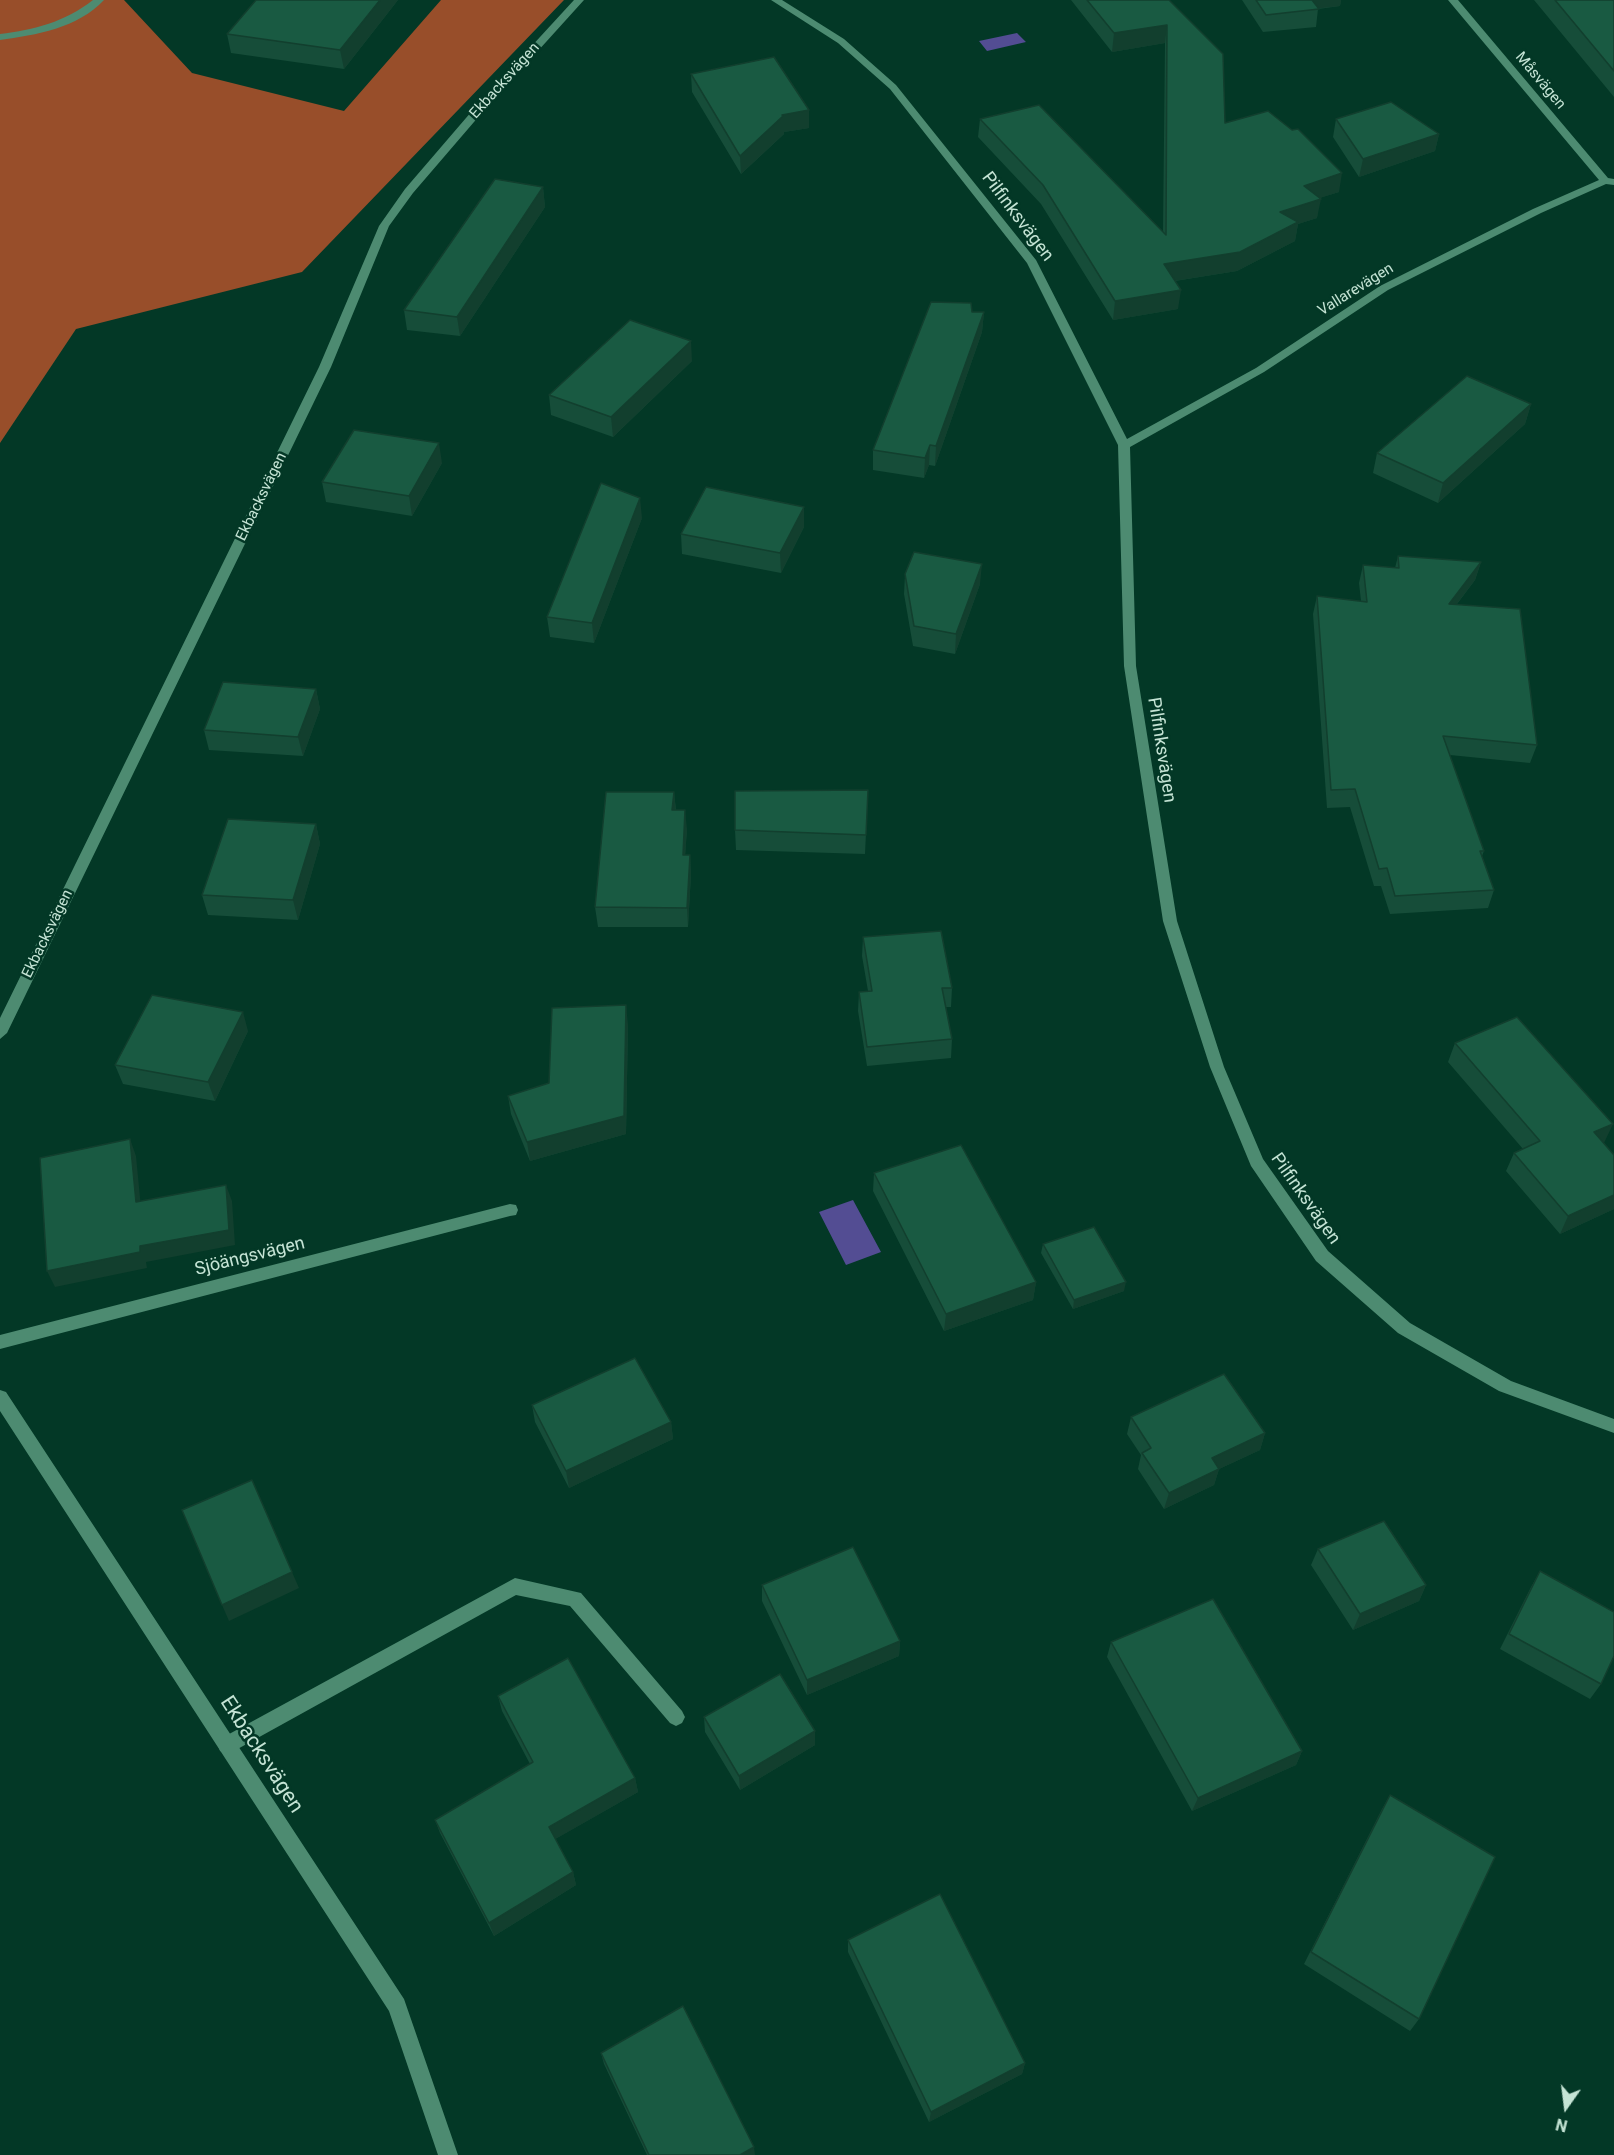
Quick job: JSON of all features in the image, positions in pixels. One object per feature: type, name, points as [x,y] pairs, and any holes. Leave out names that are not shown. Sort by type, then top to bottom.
[{"type":"street","points":[[0,38],[41,32],[89,9],[99,0]]},
{"type":"street","name":"Ekbacksvägen","points":[[0,1033],[325,367],[384,226],[409,191],[461,130],[579,0]]},
{"type":"street","name":"Pilfinksvägen","points":[[776,0],[841,41],[893,87],[1032,262],[1124,445],[1130,666],[1170,921],[1217,1068],[1256,1162],[1322,1256],[1404,1328],[1505,1386],[1614,1426]]},
{"type":"street","name":"Måsvägen","points":[[1453,0],[1609,182]]},
{"type":"street","name":"Vallarevägen","points":[[1124,445],[1260,370],[1383,288],[1537,211],[1609,182]]},
{"type":"street","name":"Sjöängsvägen","points":[[0,1342],[510,1210]]},
{"type":"street","name":"Ekbacksvägen","points":[[0,1397],[397,2006],[448,2155]]},
{"type":"street","points":[[227,1745],[515,1586],[574,1599],[676,1716]]},
{"type":"shaded area","points":[[0,0],[124,0],[192,73],[344,111],[441,0],[564,0],[302,272],[76,329],[0,443]]},
{"type":"shaded area","points":[[1017,33],[1026,42],[987,51],[979,41]]},
{"type":"shaded area","points":[[853,1200],[881,1252],[846,1265],[819,1212]]},
{"type":"building","points":[[256,0],[380,0],[340,50],[227,34]]},
{"type":"building","points":[[1087,0],[1169,0],[1223,54],[1225,123],[1268,111],[1292,130],[1298,129],[1342,173],[1304,186],[1321,199],[1280,212],[1298,222],[1240,252],[1164,264],[1181,290],[1115,301],[1043,185],[980,119],[1039,105],[1166,235],[1167,25],[1114,33]]},
{"type":"building","points":[[1256,0],[1312,0],[1319,9],[1266,15]]},
{"type":"building","points":[[1555,0],[1614,0],[1614,71]]},
{"type":"building","points":[[774,57],[809,110],[782,115],[740,156],[691,74]]},
{"type":"building","points":[[1391,102],[1439,134],[1363,159],[1336,119]]},
{"type":"building","points":[[495,179],[543,187],[457,317],[404,310]]},
{"type":"building","points":[[931,302],[971,303],[972,312],[984,312],[936,446],[930,445],[925,458],[873,450]]},
{"type":"building","points":[[630,320],[691,341],[611,417],[549,395]]},
{"type":"building","points":[[1467,376],[1531,404],[1443,483],[1377,453]]},
{"type":"building","points":[[354,430],[439,443],[409,496],[322,482]]},
{"type":"building","points":[[601,483],[640,498],[592,623],[547,617]]},
{"type":"building","points":[[706,487],[804,507],[780,553],[681,534]]},
{"type":"building","points":[[914,552],[982,564],[956,634],[914,626],[905,574]]},
{"type":"building","points":[[1398,556],[1481,562],[1449,604],[1520,609],[1537,745],[1443,736],[1484,851],[1480,851],[1494,890],[1395,896],[1387,868],[1379,869],[1355,789],[1331,790],[1317,596],[1367,602],[1363,565],[1399,568]]},
{"type":"building","points":[[223,682],[316,689],[298,737],[204,730]]},
{"type":"building","points":[[868,790],[866,835],[735,830],[735,791]]},
{"type":"building","points":[[606,792],[674,792],[672,810],[685,810],[683,855],[690,855],[687,908],[595,907]]},
{"type":"building","points":[[228,819],[316,824],[293,900],[202,895]]},
{"type":"building","points":[[941,931],[952,988],[942,988],[952,1039],[867,1047],[859,992],[872,991],[863,937]]},
{"type":"building","points":[[152,995],[243,1012],[208,1082],[115,1065]]},
{"type":"building","points":[[626,1005],[624,1116],[527,1142],[508,1096],[549,1083],[552,1008]]},
{"type":"building","points":[[1517,1017],[1613,1124],[1594,1132],[1614,1155],[1614,1195],[1568,1216],[1514,1153],[1540,1141],[1455,1043]]},
{"type":"building","points":[[130,1139],[136,1202],[226,1185],[229,1230],[140,1246],[140,1252],[47,1271],[40,1158]]},
{"type":"building","points":[[961,1145],[1036,1282],[946,1314],[874,1173]]},
{"type":"building","points":[[1094,1227],[1126,1282],[1074,1300],[1043,1244]]},
{"type":"building","points":[[635,1358],[671,1422],[566,1471],[532,1405]]},
{"type":"building","points":[[1224,1374],[1265,1433],[1212,1458],[1219,1469],[1169,1493],[1142,1453],[1151,1448],[1131,1417]]},
{"type":"building","points":[[252,1480],[292,1572],[222,1605],[182,1510]]},
{"type":"building","points":[[1384,1521],[1426,1585],[1360,1614],[1318,1549]]},
{"type":"building","points":[[853,1547],[900,1641],[807,1680],[762,1585]]},
{"type":"building","points":[[1540,1571],[1614,1612],[1614,1656],[1601,1684],[1509,1634]]},
{"type":"building","points":[[1213,1599],[1302,1751],[1198,1798],[1111,1642]]},
{"type":"building","points":[[568,1658],[635,1778],[549,1827],[573,1872],[489,1923],[435,1820],[533,1762],[498,1696]]},
{"type":"building","points":[[780,1674],[815,1731],[739,1776],[704,1717]]},
{"type":"building","points":[[1390,1795],[1495,1857],[1419,2019],[1311,1952]]},
{"type":"building","points":[[940,1894],[1025,2063],[931,2112],[848,1940]]},
{"type":"building","points":[[683,2006],[754,2147],[740,2155],[649,2155],[601,2053]]}]
